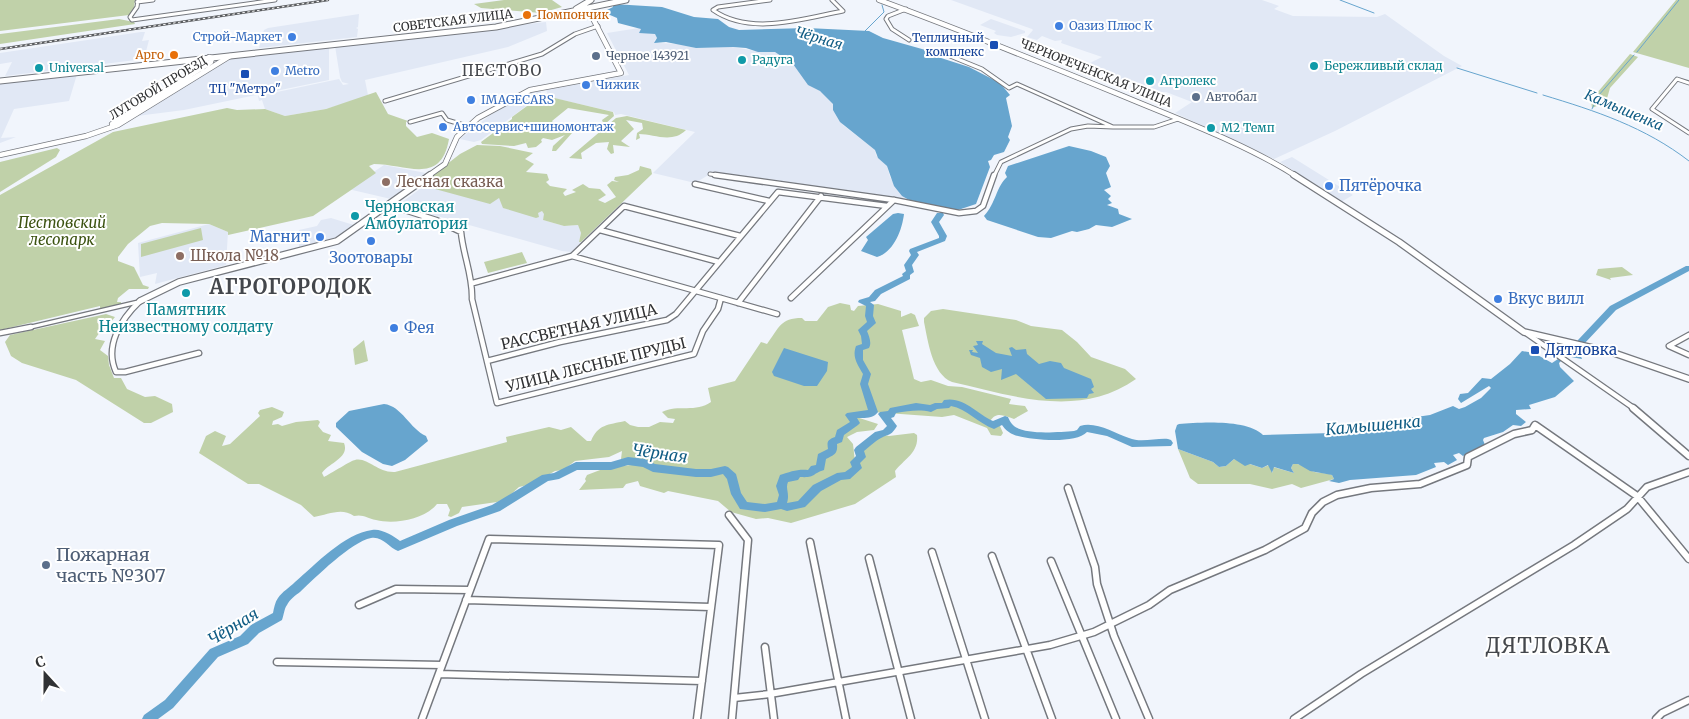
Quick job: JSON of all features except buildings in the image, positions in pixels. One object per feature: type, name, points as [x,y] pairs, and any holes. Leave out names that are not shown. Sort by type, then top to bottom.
[{"type":"main road","points":[[589,1],[590,4],[606,4],[626,0]]},
{"type":"main road","points":[[589,1],[589,11]]},
{"type":"main road","points":[[570,12],[589,1]]},
{"type":"main road","name":"СОВЕТСКАЯ УЛИЦА","points":[[0,80],[492,25],[570,12],[589,11],[606,4]]},
{"type":"main road","name":"СОВЕТСКАЯ УЛИЦА","points":[[0,80],[496,27],[570,12]]},
{"type":"street","points":[[152,0],[138,1],[137,7],[130,17],[132,20],[275,0]]},
{"type":"street","points":[[770,0],[718,7],[713,11],[729,21],[778,22],[843,11],[832,0]]},
{"type":"street","name":"ЧЕРНОРЕЧЕНСКАЯ УЛИЦА","points":[[879,0],[906,9],[1178,119],[1274,162],[1398,242],[1524,332]]},
{"type":"street","points":[[906,9],[888,16],[886,19],[892,29],[909,40]]},
{"type":"street","points":[[0,333],[119,308],[140,301],[190,278],[332,243],[389,205],[445,164],[457,137],[467,126],[526,91],[622,73],[589,11]]},
{"type":"street","points":[[385,101],[542,54],[575,34],[598,26]]},
{"type":"street","points":[[938,51],[982,69],[1009,88],[1017,84],[1113,126]]},
{"type":"street","name":"ЛУГОВОЙ ПРОЕЗД","points":[[0,155],[95,134],[124,122],[232,54]]},
{"type":"street","name":"ЛУГОВОЙ ПРОЕЗД","points":[[64,141],[111,124],[211,62],[212,58],[209,57]]},
{"type":"street","points":[[1689,83],[1677,79],[1652,109],[1689,133]]},
{"type":"street","points":[[410,122],[442,113],[447,120],[467,126]]},
{"type":"street","points":[[710,174],[894,200],[959,213],[976,211],[983,206],[997,166],[1001,162],[1070,129],[1088,126],[1154,127],[1178,119]]},
{"type":"street","points":[[695,184],[769,201]]},
{"type":"street","name":"РАССВЕТНАЯ УЛИЦА","points":[[487,361],[560,342],[662,322],[676,314],[769,201],[780,191],[887,206]]},
{"type":"street","points":[[738,303],[821,196]]},
{"type":"street","points":[[791,298],[894,200]]},
{"type":"street","points":[[389,205],[436,220],[458,230],[462,236],[463,252],[473,283],[472,299],[487,361]]},
{"type":"street","points":[[473,283],[572,256],[624,206],[740,236]]},
{"type":"street","points":[[600,230],[718,262]]},
{"type":"street","points":[[572,256],[777,314]]},
{"type":"street","name":"УЛИЦА ЛЕСНЫЕ ПРУДЫ","points":[[487,361],[497,403],[694,354],[703,331],[718,309],[721,298]]},
{"type":"street","points":[[140,301],[128,311],[117,329],[112,358],[116,372],[125,372],[199,353]]},
{"type":"street","points":[[1524,332],[1639,412],[1689,456]]},
{"type":"street","points":[[1524,332],[1595,348],[1689,379]]},
{"type":"street","points":[[1689,335],[1669,346],[1689,355]]},
{"type":"street","points":[[734,698],[770,694],[1026,650],[1083,636],[1149,604],[1170,590],[1265,550],[1297,531],[1306,528],[1307,520],[1315,508],[1330,498],[1344,493],[1423,483],[1467,465],[1468,457],[1514,434],[1532,430],[1535,425],[1638,496],[1689,559]]},
{"type":"street","points":[[1294,719],[1413,642],[1530,574],[1627,509],[1652,484],[1689,472]]},
{"type":"street","points":[[1068,488],[1111,624],[1149,719]]},
{"type":"street","points":[[729,514],[748,540],[732,719]]},
{"type":"street","points":[[422,719],[489,539],[719,545],[697,719]]},
{"type":"street","points":[[810,542],[846,719]]},
{"type":"street","points":[[932,552],[985,719]]},
{"type":"street","points":[[992,556],[1052,719]]},
{"type":"street","points":[[870,558],[911,719]]},
{"type":"street","points":[[1051,561],[1116,719]]},
{"type":"street","points":[[359,605],[396,589],[470,590]]},
{"type":"street","points":[[466,600],[712,607]]},
{"type":"street","points":[[765,647],[774,719]]},
{"type":"street","points":[[277,662],[442,665]]},
{"type":"street","points":[[439,674],[702,681]]},
{"type":"street","points":[[1656,719],[1670,709],[1689,700]]},
{"type":"shaded area","points":[[951,0],[1262,0],[1279,6],[1274,9],[1293,16],[1377,17],[1385,14],[1444,56],[1462,66],[1335,131],[1274,159],[1175,113],[1192,102],[1166,92],[1159,92],[1117,79],[1110,74],[1086,65],[1102,57],[1061,43],[1062,40],[1055,41],[1042,36],[1037,40],[1027,37],[1032,29]]},
{"type":"shaded area","points":[[359,14],[358,27],[356,28],[358,29],[357,37],[259,48],[264,30],[268,28]]},
{"type":"shaded area","points":[[991,19],[1025,31],[1025,33],[1011,37],[997,35],[994,33],[996,31],[980,25]]},
{"type":"shaded area","points":[[546,22],[547,31],[508,47],[365,80],[368,95],[366,97],[326,109],[285,116],[265,109],[262,100],[259,101],[258,96],[339,79],[343,85],[349,84],[342,82],[340,77],[335,46]]},
{"type":"shaded area","points":[[642,29],[640,32],[655,34],[657,38],[654,41],[659,43],[679,44],[696,48],[732,47],[775,52],[793,64],[833,104],[843,125],[875,150],[876,155],[887,166],[890,177],[902,196],[909,200],[729,174],[712,173],[695,183],[653,173],[695,132],[621,114],[615,115],[614,112],[549,97],[546,90],[629,75],[607,33]]},
{"type":"shaded area","points":[[145,32],[142,41],[149,40],[144,59],[5,76],[12,62],[0,64],[0,53]]},
{"type":"shaded area","points":[[329,45],[329,80],[184,110],[137,116],[234,56]]},
{"type":"shaded area","points":[[78,71],[69,101],[14,109],[1,138],[16,137],[0,143],[0,82]]},
{"type":"shaded area","points":[[540,91],[542,94],[481,140],[474,142],[460,139],[490,115],[531,92]]},
{"type":"shaded area","points":[[1292,157],[1353,195],[1341,202],[1280,162]]},
{"type":"shaded area","name":"Лесная сказка","points":[[384,165],[426,173],[391,199],[348,189]]},
{"type":"shaded area","points":[[424,186],[449,192],[499,198],[504,208],[528,214],[542,211],[545,214],[543,220],[564,226],[578,225],[581,233],[579,242],[581,242],[571,252],[562,251],[398,205]]},
{"type":"shaded area","points":[[331,218],[357,226],[335,239],[299,247],[299,230],[317,226],[321,220]]},
{"type":"shaded area","points":[[209,224],[228,232],[226,265],[155,284],[157,273],[140,277],[138,243]]},
{"type":"green space","points":[[0,0],[135,0],[134,8],[129,15],[0,31]]},
{"type":"green space","points":[[504,0],[552,0],[562,7],[541,13],[481,8],[474,4]]},
{"type":"green space","points":[[1676,0],[1689,0],[1689,68],[1633,52]]},
{"type":"green space","points":[[119,19],[134,22],[135,24],[0,44],[0,34]]},
{"type":"green space","points":[[1630,54],[1638,57],[1610,88],[1606,102],[1592,108],[1591,100]]},
{"type":"green space","name":"Пестовский лесопарк","points":[[376,92],[388,114],[408,121],[406,126],[417,137],[432,133],[449,139],[445,154],[438,163],[430,168],[420,169],[374,164],[369,166],[376,173],[313,216],[228,235],[228,232],[209,224],[162,223],[150,226],[128,244],[118,257],[118,261],[134,267],[143,285],[149,287],[148,289],[129,289],[118,298],[117,302],[121,302],[121,305],[100,309],[100,306],[0,330],[0,195],[113,132],[227,108],[237,110],[265,109],[285,116],[326,109]]},
{"type":"green space","points":[[542,95],[613,112],[614,116],[604,125],[602,120],[609,115],[568,108],[552,121],[554,124],[552,129],[567,127],[572,133],[556,151],[552,151],[553,146],[565,135],[552,140],[543,138],[542,142],[536,147],[528,148],[526,143],[514,146],[482,144],[481,142]]},
{"type":"green space","points":[[627,116],[686,130],[675,137],[639,134],[640,138],[636,140],[637,133],[643,129],[642,123],[626,120],[634,129],[621,141],[630,147],[613,145],[614,153],[611,154],[607,149],[609,142],[596,143],[581,153],[582,159],[569,158],[616,118]]},
{"type":"green space","points":[[477,145],[500,146],[533,153],[525,159],[534,164],[526,172],[547,174],[549,180],[546,182],[550,186],[567,189],[563,193],[565,196],[576,192],[572,190],[583,184],[589,188],[600,189],[606,195],[598,200],[605,203],[616,197],[607,185],[612,181],[619,182],[614,180],[615,177],[628,175],[639,170],[640,166],[651,169],[652,174],[579,242],[581,233],[578,225],[564,226],[543,220],[544,214],[542,211],[538,213],[539,217],[536,218],[503,208],[499,198],[490,204],[424,186],[424,182],[460,154]]},
{"type":"green space","points":[[57,148],[60,150],[56,157],[0,192],[0,162]]},
{"type":"green space","points":[[201,228],[203,240],[141,257],[141,244]]},
{"type":"green space","points":[[522,252],[527,263],[488,273],[484,262]]},
{"type":"green space","points":[[1622,267],[1633,275],[1610,278],[1611,280],[1596,275],[1598,269]]},
{"type":"green space","points":[[840,303],[850,305],[851,310],[854,311],[858,306],[878,304],[901,311],[901,317],[911,313],[915,315],[919,326],[902,330],[914,379],[921,382],[931,380],[948,386],[962,387],[1011,399],[1009,404],[1025,406],[1028,411],[1014,419],[1001,415],[995,416],[990,421],[1000,426],[1003,433],[1001,436],[991,435],[987,428],[954,415],[942,417],[873,412],[867,415],[852,414],[850,415],[878,424],[874,430],[857,432],[847,437],[853,444],[855,462],[861,456],[859,450],[880,434],[889,436],[914,433],[917,435],[916,447],[895,471],[896,477],[855,504],[791,523],[768,518],[756,519],[731,512],[718,501],[668,491],[664,493],[640,486],[638,481],[626,484],[623,488],[579,490],[586,481],[587,475],[608,467],[632,465],[637,461],[637,458],[621,459],[622,451],[609,457],[575,461],[563,470],[555,471],[532,484],[519,487],[508,497],[497,502],[462,507],[459,513],[451,517],[448,516],[450,510],[447,504],[437,504],[425,514],[409,520],[392,522],[354,516],[344,512],[334,512],[314,517],[301,505],[259,484],[248,484],[199,453],[206,436],[215,431],[226,436],[222,446],[230,444],[260,416],[258,413],[260,410],[272,407],[284,412],[282,417],[273,421],[272,425],[278,424],[282,426],[296,422],[318,420],[320,422],[318,426],[323,432],[331,435],[328,441],[344,443],[344,453],[325,469],[322,473],[324,477],[355,460],[364,461],[389,472],[395,472],[507,442],[506,437],[549,427],[561,430],[571,427],[587,441],[591,441],[600,428],[614,423],[625,421],[630,425],[638,427],[649,427],[660,422],[673,423],[675,419],[668,418],[662,412],[699,407],[711,402],[708,388],[735,381],[761,342],[767,344],[784,322],[795,318],[802,318],[805,321],[817,321],[828,307]]},
{"type":"green space","points":[[943,309],[1016,320],[1031,326],[1062,330],[1091,357],[1125,369],[1136,379],[1114,391],[1092,398],[1069,401],[1022,398],[952,382],[945,378],[935,365],[924,322],[924,318],[931,311]]},
{"type":"green space","points":[[106,314],[115,317],[110,323],[100,320],[97,322],[102,329],[95,339],[105,341],[100,350],[108,356],[114,378],[121,378],[127,389],[145,397],[155,396],[172,404],[173,412],[151,423],[144,423],[76,380],[22,363],[11,356],[5,342],[10,335]]},
{"type":"green space","points":[[364,340],[368,361],[355,365],[353,349]]},
{"type":"green space","points":[[1178,449],[1213,462],[1219,467],[1226,466],[1234,459],[1262,468],[1269,465],[1273,473],[1273,467],[1294,473],[1291,468],[1293,464],[1296,464],[1315,472],[1332,475],[1334,479],[1301,488],[1292,484],[1272,489],[1250,484],[1198,484],[1190,478]]},
{"type":"water","points":[[613,4],[662,7],[694,17],[718,19],[729,27],[739,30],[807,28],[869,31],[883,38],[929,51],[941,58],[969,67],[1000,83],[1010,95],[1006,98],[1012,126],[1008,137],[1010,140],[1004,152],[994,155],[988,161],[990,167],[976,204],[958,210],[909,200],[902,196],[894,186],[887,166],[878,158],[875,150],[840,122],[833,110],[833,104],[820,91],[808,85],[793,64],[775,52],[758,52],[746,48],[733,47],[696,48],[666,42],[654,43],[657,38],[655,34],[639,33],[641,29],[618,23],[617,18],[603,12],[613,7]]},
{"type":"water","points":[[1069,146],[1106,157],[1110,166],[1106,173],[1111,187],[1104,190],[1111,196],[1108,199],[1112,203],[1107,205],[1118,209],[1119,214],[1132,219],[1112,227],[1096,225],[1089,229],[1077,232],[1072,231],[1051,238],[1038,237],[987,220],[984,216],[991,206],[1000,185],[1007,177],[1005,173],[1008,166]]},
{"type":"water","points":[[893,214],[904,214],[901,227],[896,240],[888,250],[877,257],[861,251],[868,240],[866,237]]},
{"type":"water","points":[[976,341],[983,341],[982,344],[996,353],[1012,356],[1009,348],[1012,347],[1016,350],[1026,349],[1027,354],[1039,364],[1050,361],[1061,363],[1064,368],[1091,379],[1094,387],[1091,389],[1094,393],[1089,394],[1087,398],[1046,399],[1016,374],[1001,380],[1002,369],[991,372],[982,367],[980,358],[971,355],[969,350],[978,353],[973,346],[978,345]]},
{"type":"water","points":[[1571,345],[1580,347],[1581,349],[1573,354],[1580,354],[1582,359],[1566,356],[1559,363],[1560,367],[1574,381],[1555,397],[1529,405],[1531,409],[1516,410],[1516,414],[1526,422],[1521,426],[1513,425],[1503,432],[1484,438],[1485,445],[1463,456],[1459,453],[1453,455],[1457,460],[1448,465],[1444,462],[1434,463],[1436,467],[1416,475],[1350,480],[1339,483],[1329,481],[1334,479],[1332,475],[1310,471],[1298,464],[1293,464],[1291,468],[1294,473],[1274,467],[1272,473],[1268,465],[1262,468],[1250,464],[1245,466],[1234,459],[1226,466],[1219,467],[1213,462],[1178,449],[1175,431],[1179,424],[1211,422],[1235,424],[1246,426],[1263,435],[1367,432],[1398,425],[1409,418],[1430,415],[1453,406],[1459,409],[1481,398],[1491,388],[1489,386],[1461,403],[1458,399],[1460,394],[1468,393],[1482,378],[1491,379],[1510,364],[1522,351],[1534,353],[1552,363],[1564,355]]},
{"type":"water","points":[[784,348],[828,362],[827,371],[817,386],[804,386],[774,376],[772,372]]},
{"type":"water","points":[[384,404],[401,413],[420,433],[426,436],[428,441],[405,460],[392,466],[383,464],[362,452],[336,427],[336,423],[349,411]]},
{"type":"waterway","name":"Камышенка","points":[[1340,0],[1374,13]]},
{"type":"waterway","points":[[1637,52],[1679,0]]},
{"type":"waterway","points":[[865,31],[884,12],[882,5]]},
{"type":"waterway","points":[[1592,109],[1598,96],[1634,55]]},
{"type":"waterway","name":"Камышенка","points":[[1457,68],[1537,93]]},
{"type":"waterway","name":"Камышенка","points":[[1543,95],[1582,107],[1637,129],[1689,161]]},
{"type":"waterway","name":"Чёрная","points":[[781,505],[784,495],[781,486],[784,478],[794,477],[798,473],[810,474],[814,469],[821,467],[821,457],[833,451],[832,442],[839,439],[840,433],[855,423],[850,415],[867,415],[873,412],[864,384],[867,374],[859,360],[859,348],[866,346],[862,330],[872,323],[869,316],[870,305],[862,302],[872,299],[878,292],[907,277],[906,274],[910,272],[908,265],[915,255],[913,251],[942,239],[943,236],[935,222],[940,215]]},
{"type":"waterway","name":"Камышенка","points":[[1581,342],[1613,308],[1689,268]]},
{"type":"waterway","name":"Камышенка","points":[[781,505],[787,507],[801,504],[817,488],[840,476],[847,476],[857,468],[855,462],[861,457],[859,450],[878,435],[886,433],[892,426],[883,414],[891,415],[893,410],[916,406],[931,409],[935,406],[946,406],[947,402],[956,403],[968,409],[982,420],[994,425],[1005,419],[1007,425],[1018,433],[1046,436],[1075,435],[1081,432],[1083,428],[1087,428],[1099,430],[1132,443],[1168,443]]},
{"type":"waterway","name":"Чёрная","points":[[148,719],[169,704],[214,653],[244,640],[255,629],[278,616],[282,601],[337,553],[361,537],[377,534],[391,540],[398,547],[453,523],[496,508],[546,478],[556,476],[576,466],[611,466],[628,461],[645,463],[653,468],[696,473],[711,473],[725,470],[732,477],[736,494],[744,506],[765,508],[781,505]]},
{"type":"railway","points":[[0,49],[328,0]]},
{"type":"place","name":"Помпончик","points":[[527,15]]},
{"type":"place","name":"Оазиз Плюс К","points":[[1059,26]]},
{"type":"place","name":"Строй-Маркет","points":[[292,37]]},
{"type":"place","name":"Тепличный комплекс","points":[[994,45]]},
{"type":"place","name":"Арго","points":[[174,55]]},
{"type":"place","name":"Черное 143921","points":[[596,56]]},
{"type":"place","name":"Радуга","points":[[742,60]]},
{"type":"place","name":"Бережливый склад","points":[[1314,66]]},
{"type":"place","name":"Universal","points":[[39,68]]},
{"type":"place","name":"Metro","points":[[275,71]]},
{"type":"place","name":"ТЦ \"Метро\"","points":[[245,74]]},
{"type":"place","name":"Агролекс","points":[[1150,81]]},
{"type":"place","name":"Чижик","points":[[586,85]]},
{"type":"place","name":"Автобал","points":[[1196,97]]},
{"type":"place","name":"IMAGECARS","points":[[471,100]]},
{"type":"place","name":"Автосервис+шиномонтаж","points":[[443,127]]},
{"type":"place","name":"М2 Темп","points":[[1211,128]]},
{"type":"place","name":"Лесная сказка","points":[[386,182]]},
{"type":"place","name":"Пятёрочка","points":[[1329,186]]},
{"type":"place","name":"Черновская Амбулатория","points":[[355,216]]},
{"type":"place","name":"Магнит","points":[[320,237]]},
{"type":"place","name":"Зоотовары","points":[[371,241]]},
{"type":"place","name":"Школа №18","points":[[180,256]]},
{"type":"place","name":"Памятник Неизвестному солдату","points":[[186,293]]},
{"type":"place","name":"Вкус вилл","points":[[1498,299]]},
{"type":"place","name":"Фея","points":[[394,328]]},
{"type":"place","name":"Дятловка","points":[[1535,350]]},
{"type":"place","name":"Пожарная часть №307","points":[[46,565]]},
{"type":"district","name":"ПЕСТОВО","points":[[502,71]]},
{"type":"district","name":"АГРОГОРОДОК","points":[[291,287]]},
{"type":"district","name":"ДЯТЛОВКА","points":[[1548,646]]}]
